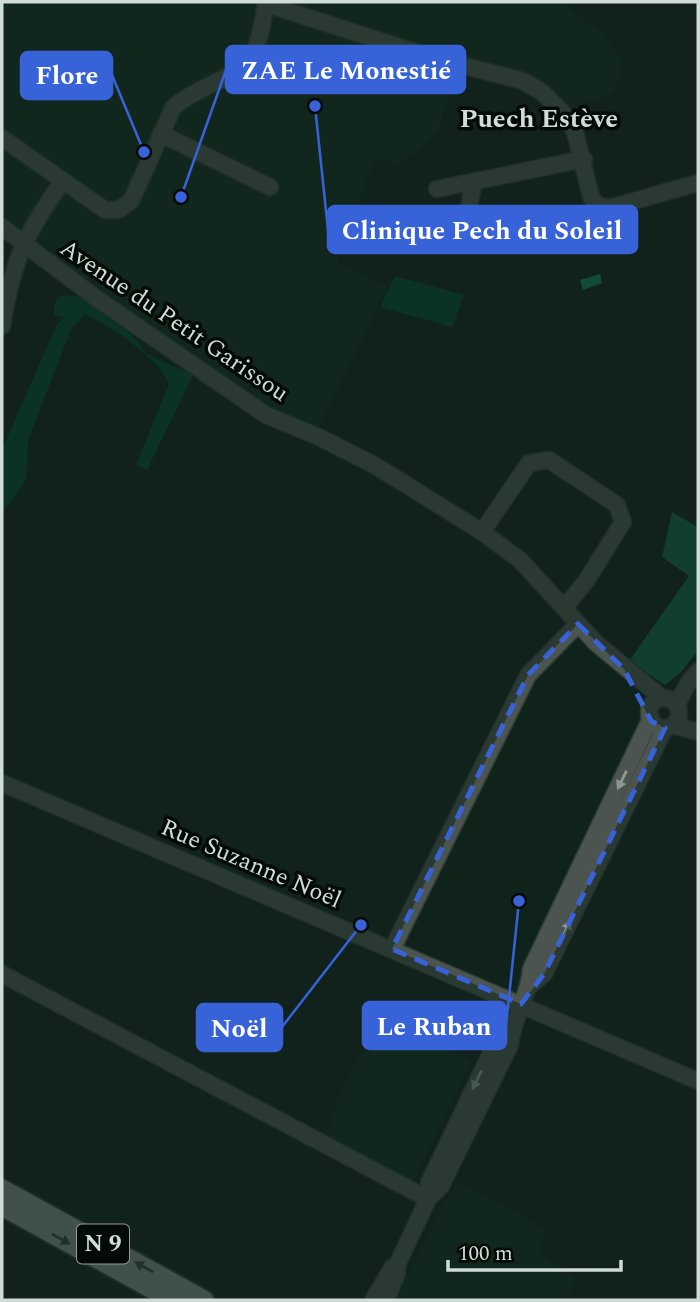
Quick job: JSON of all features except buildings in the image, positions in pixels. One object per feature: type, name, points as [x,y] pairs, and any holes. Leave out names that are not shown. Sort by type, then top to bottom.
[{"type":"main road","name":"N 9","points":[[2,1189],[204,1300]]},
{"type":"main road","name":"N 9","points":[[2,1206],[172,1300]]},
{"type":"street","points":[[2,138],[105,210],[118,210],[131,201],[173,108],[184,96],[247,64],[254,51],[266,3],[431,57],[523,81],[542,92],[562,112],[575,132],[592,197],[597,205],[609,208],[698,183]]},
{"type":"street","points":[[161,134],[270,187]]},
{"type":"street","points":[[437,189],[584,159]]},
{"type":"street","points":[[474,181],[466,221],[474,240]]},
{"type":"street","points":[[2,326],[12,273],[22,243],[62,182]]},
{"type":"street","name":"Avenue du Petit Garissou","points":[[2,227],[266,415],[319,437],[376,466],[520,560],[578,624],[666,712]]},
{"type":"street","points":[[482,533],[529,463],[538,460],[549,460],[617,505],[623,522],[586,581],[564,608]]},
{"type":"street","points":[[392,949],[528,675],[578,624]]},
{"type":"street","points":[[386,1300],[397,1274],[397,1265],[428,1199],[429,1182],[499,1037],[513,1023],[530,986],[531,969],[666,712],[698,671]]},
{"type":"street","points":[[666,712],[698,732]]},
{"type":"street","name":"Rue Suzanne Noël","points":[[2,783],[698,1081]]},
{"type":"street","points":[[2,974],[428,1199]]},
{"type":"street","points":[[373,1300],[388,1269],[397,1265]]},
{"type":"highlighted area","points":[[578,624],[624,669],[651,721],[665,728],[544,974],[521,1004],[392,949],[528,675]]},
{"type":"shaded area","points":[[2,2],[561,2],[602,33],[623,63],[613,93],[557,114],[540,99],[503,80],[456,71],[438,130],[419,150],[395,164],[375,157],[337,263],[388,286],[317,431],[267,407],[2,230]]},
{"type":"shaded area","points":[[600,274],[602,283],[583,290],[580,280]]},
{"type":"shaded area","points":[[395,276],[464,295],[452,327],[380,307]]},
{"type":"shaded area","points":[[62,295],[82,297],[132,335],[147,354],[193,375],[147,470],[136,465],[169,384],[156,364],[133,344],[85,315],[72,327],[28,440],[26,480],[2,513],[2,450],[57,324],[65,318],[54,315],[55,302]]},
{"type":"shaded area","points":[[672,512],[698,527],[698,650],[682,671],[665,685],[629,661],[689,576],[662,557]]},
{"type":"shaded area","points":[[380,1016],[471,1061],[415,1179],[408,1182],[328,1137],[337,1102]]},
{"type":"shaded area","points":[[457,1181],[547,1230],[539,1253],[578,1279],[564,1300],[396,1300]]},
{"type":"place","name":"Clinique Pech du Soleil","points":[[315,106]]},
{"type":"place","name":"Flore","points":[[144,152]]},
{"type":"place","name":"ZAE Le Monestié","points":[[181,197]]},
{"type":"place","name":"Le Ruban","points":[[519,901]]},
{"type":"place","name":"Noël","points":[[361,925]]},
{"type":"district","name":"Puech Estève","points":[[539,119]]}]
